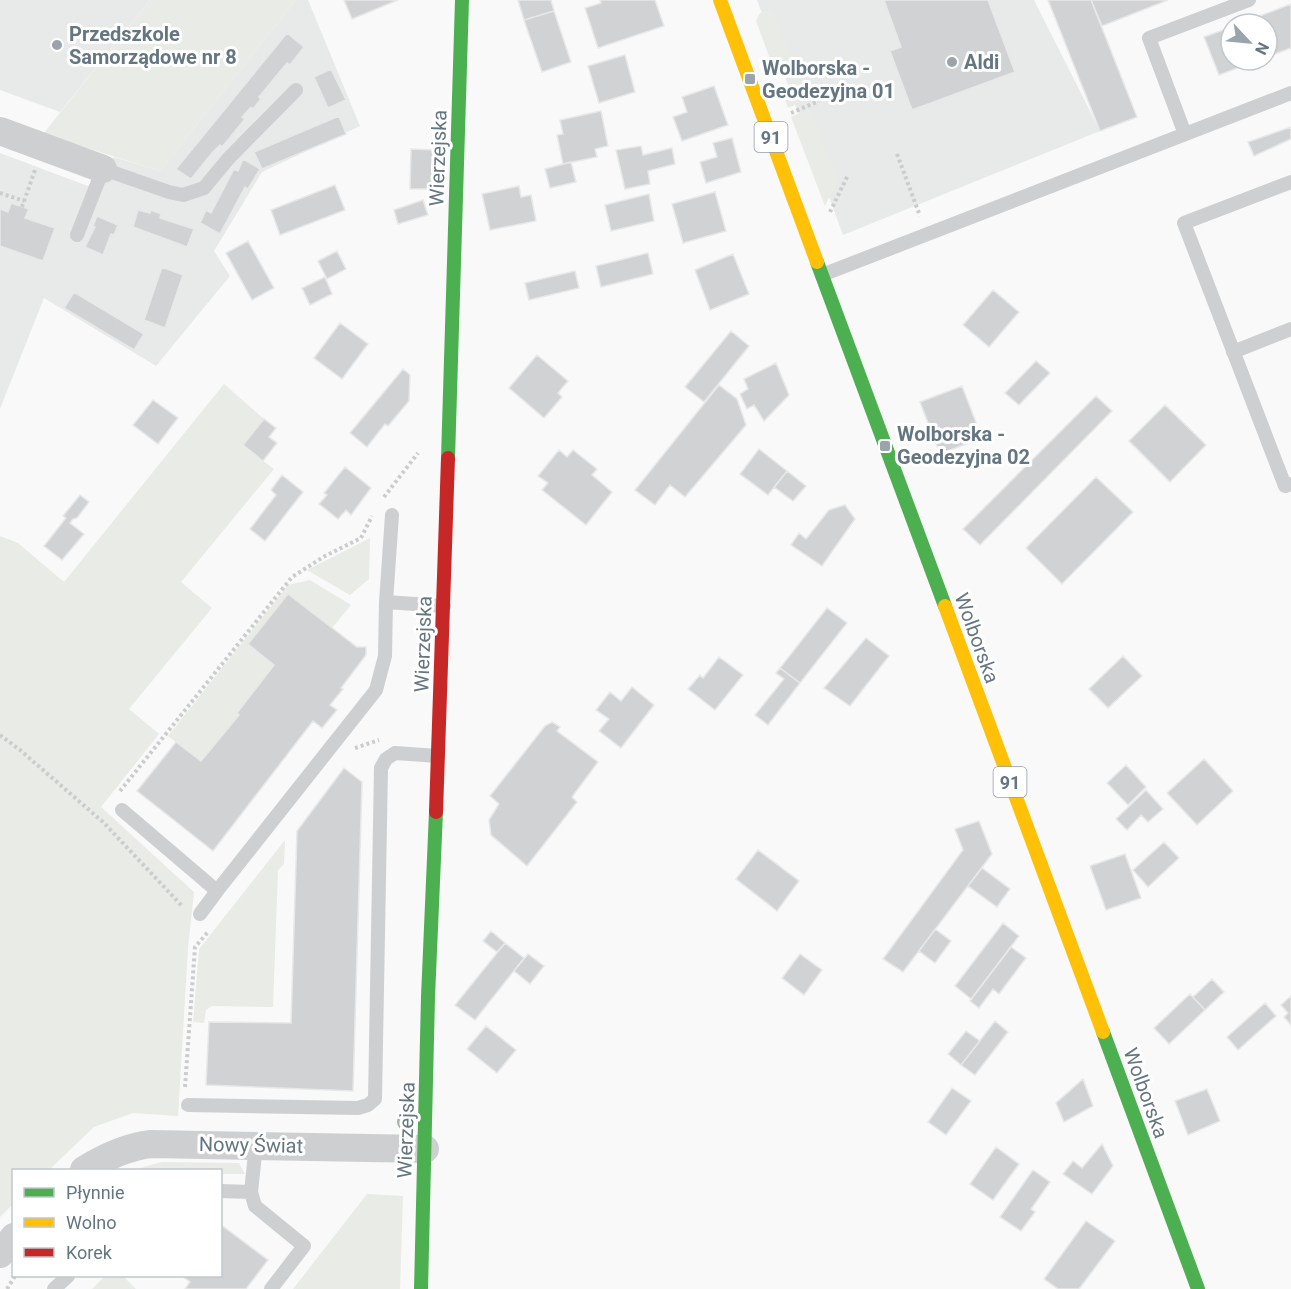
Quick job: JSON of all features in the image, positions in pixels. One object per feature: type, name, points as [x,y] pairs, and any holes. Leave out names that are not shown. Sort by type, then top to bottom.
[{"type":"main road","name":"Wierzejska","points":[[421,1289],[462,0]]},
{"type":"main road","name":"Wolborska","points":[[720,0],[1198,1289]]},
{"type":"street","points":[[0,131],[103,169]]},
{"type":"street","name":"Nowy Świat","points":[[86,1169],[114,1153],[136,1145],[168,1143],[425,1149]]},
{"type":"street","points":[[0,1254],[12,1239]]},
{"type":"lane","points":[[1185,134],[1149,38],[1249,0]]},
{"type":"lane","points":[[77,234],[103,169],[183,195],[204,188],[228,159],[296,90]]},
{"type":"lane","points":[[822,275],[1291,93]]},
{"type":"lane","points":[[1291,182],[1184,223],[1285,486],[1291,484]]},
{"type":"lane","points":[[1233,352],[1291,329]]},
{"type":"lane","points":[[200,914],[376,690],[385,656],[392,515]]},
{"type":"lane","points":[[386,602],[444,606]]},
{"type":"lane","points":[[188,1105],[358,1108],[368,1105],[375,1099],[381,768],[386,759],[395,753],[438,756]]},
{"type":"lane","points":[[122,810],[217,891]]},
{"type":"lane","points":[[256,1145],[251,1192],[255,1206],[304,1246],[271,1289]]},
{"type":"lane","points":[[222,1191],[251,1192]]},
{"type":"lane","points":[[54,1289],[66,1277]]},
{"type":"path","points":[[784,116],[819,101]]},
{"type":"path","points":[[897,154],[920,217]]},
{"type":"path","points":[[22,207],[38,161]]},
{"type":"path","points":[[828,216],[848,175]]},
{"type":"path","points":[[0,193],[24,201]]},
{"type":"path","points":[[383,498],[420,451],[424,450]]},
{"type":"path","points":[[122,810],[112,801],[292,577],[325,556],[361,538],[375,507]]},
{"type":"path","points":[[371,517],[374,527]]},
{"type":"path","points":[[0,735],[103,822],[181,903],[185,911],[200,914]]},
{"type":"path","points":[[354,750],[371,741],[387,739]]},
{"type":"path","points":[[188,1105],[183,1102],[195,947],[210,929]]},
{"type":"shaded area","name":"Przedszkole Samorządowe nr 8","points":[[0,0],[150,0],[60,112],[0,90]]},
{"type":"shaded area","points":[[150,0],[296,0],[160,171],[43,134]]},
{"type":"shaded area","points":[[296,0],[308,0],[360,126],[262,172],[214,251],[230,276],[156,366],[44,298],[0,409],[0,153],[88,186],[114,157],[160,171]]},
{"type":"shaded area","points":[[757,0],[1034,0],[1100,131],[843,235]]},
{"type":"shaded area","points":[[767,11],[775,14],[807,100],[788,108],[785,100],[793,97],[785,73],[776,75],[756,21],[760,13]]},
{"type":"shaded area","points":[[810,109],[838,180],[825,206],[791,117]]},
{"type":"shaded area","points":[[224,384],[264,419],[243,446],[274,469],[181,582],[212,608],[129,709],[159,734],[101,807],[194,892],[188,948],[178,1116],[133,1113],[94,1127],[50,1169],[12,1169],[12,1205],[0,1217],[0,536],[18,543],[64,582]]},
{"type":"shaded area","points":[[370,538],[369,579],[350,595],[307,570]]},
{"type":"shaded area","points":[[310,580],[351,605],[332,628],[288,594],[248,644],[274,665],[239,715],[201,761],[168,736],[288,585]]},
{"type":"shaded area","points":[[285,840],[284,864],[278,870],[273,1007],[212,1006],[206,1010],[204,1023],[193,1022],[199,949]]},
{"type":"shaded area","points":[[162,1162],[239,1163],[245,1174],[222,1174],[222,1169],[137,1169]]},
{"type":"shaded area","points":[[367,1194],[403,1196],[400,1289],[293,1289]]},
{"type":"shaded area","points":[[104,1277],[124,1277],[136,1289],[92,1289]]},
{"type":"building","points":[[344,0],[398,0],[352,19]]},
{"type":"building","points":[[518,0],[551,0],[554,11],[524,20]]},
{"type":"building","points":[[600,0],[655,0],[664,26],[598,48],[585,8],[601,3]]},
{"type":"building","name":"Aldi","points":[[884,0],[988,0],[1015,72],[912,110],[890,51],[901,47]]},
{"type":"building","points":[[1048,0],[1091,0],[1137,117],[1100,131]]},
{"type":"building","points":[[1091,0],[1168,0],[1102,26]]},
{"type":"building","points":[[1291,4],[1291,48],[1279,52],[1279,12],[1270,12]]},
{"type":"building","points":[[554,11],[571,62],[542,72],[524,20]]},
{"type":"building","points":[[1219,31],[1219,72],[1227,72],[1219,75],[1204,37]]},
{"type":"building","points":[[287,33],[304,47],[290,65],[287,63],[259,97],[261,99],[253,109],[251,107],[242,117],[245,119],[222,147],[220,145],[212,153],[191,179],[176,169]]},
{"type":"building","points":[[625,55],[635,92],[599,103],[588,66]]},
{"type":"building","points":[[331,69],[346,100],[328,108],[314,77]]},
{"type":"building","points":[[714,86],[728,125],[682,141],[673,117],[687,112],[682,97]]},
{"type":"building","points":[[601,111],[608,146],[595,149],[597,157],[563,164],[557,135],[563,134],[560,120]]},
{"type":"building","points":[[339,116],[346,134],[262,169],[254,152]]},
{"type":"building","points":[[1291,127],[1291,139],[1254,156],[1248,142]]},
{"type":"building","points":[[732,138],[741,172],[706,183],[700,162],[717,157],[713,143]]},
{"type":"building","points":[[641,146],[643,155],[672,148],[675,164],[648,171],[650,184],[625,189],[616,150]]},
{"type":"building","points":[[411,149],[434,150],[433,189],[410,189]]},
{"type":"building","points":[[243,159],[260,169],[248,189],[245,187],[220,234],[200,223],[206,210],[211,213],[234,169],[238,171]]},
{"type":"building","points":[[571,162],[576,182],[550,188],[545,169]]},
{"type":"building","points":[[335,185],[345,210],[280,235],[271,210]]},
{"type":"building","points":[[519,186],[521,197],[531,195],[536,221],[490,230],[482,194]]},
{"type":"building","points":[[715,192],[726,231],[683,243],[672,204]]},
{"type":"building","points":[[649,194],[654,221],[611,231],[605,205]]},
{"type":"building","points":[[423,200],[428,215],[398,224],[394,210]]},
{"type":"building","points":[[11,203],[29,209],[25,218],[55,228],[43,261],[0,246],[0,209],[8,212]]},
{"type":"building","points":[[138,210],[150,213],[151,210],[161,214],[160,218],[194,229],[187,247],[133,227]]},
{"type":"building","points":[[97,216],[118,225],[114,235],[111,234],[103,255],[85,247],[95,227],[93,226]]},
{"type":"building","points":[[248,241],[274,288],[252,300],[226,253]]},
{"type":"building","points":[[337,251],[346,269],[327,279],[318,261]]},
{"type":"building","points":[[648,253],[653,274],[601,287],[596,266]]},
{"type":"building","points":[[733,254],[749,294],[710,310],[695,270]]},
{"type":"building","points":[[162,267],[183,275],[165,328],[144,320]]},
{"type":"building","points":[[575,271],[579,288],[529,300],[525,283]]},
{"type":"building","points":[[325,277],[332,294],[310,305],[302,288]]},
{"type":"building","points":[[993,290],[1019,312],[989,347],[963,325]]},
{"type":"building","points":[[74,292],[144,334],[134,350],[64,308]]},
{"type":"building","points":[[340,323],[368,344],[342,379],[314,358]]},
{"type":"building","points":[[731,331],[749,346],[704,402],[685,387]]},
{"type":"building","points":[[537,355],[568,381],[558,393],[562,397],[544,418],[509,388]]},
{"type":"building","points":[[1036,361],[1050,373],[1019,405],[1005,393]]},
{"type":"building","points":[[776,363],[789,395],[764,421],[754,405],[747,409],[740,394],[748,389],[744,379]]},
{"type":"building","points":[[403,369],[410,375],[409,401],[388,426],[385,424],[367,447],[350,433]]},
{"type":"building","points":[[719,385],[737,399],[746,425],[685,497],[670,485],[655,505],[635,490]]},
{"type":"building","points":[[962,386],[982,438],[940,454],[920,402]]},
{"type":"building","points":[[1096,396],[1112,411],[980,545],[963,529]]},
{"type":"building","points":[[153,400],[178,418],[158,444],[133,425]]},
{"type":"building","points":[[1165,405],[1206,445],[1170,482],[1129,441]]},
{"type":"building","points":[[264,419],[276,428],[269,437],[277,443],[263,461],[243,445]]},
{"type":"building","points":[[759,449],[787,471],[768,495],[740,474]]},
{"type":"building","points":[[559,450],[567,457],[573,450],[597,469],[592,475],[612,492],[586,525],[542,490],[548,483],[538,476]]},
{"type":"building","points":[[345,467],[371,488],[351,515],[346,510],[338,519],[319,504],[327,495],[324,493]]},
{"type":"building","points":[[787,471],[806,486],[793,501],[774,487]]},
{"type":"building","points":[[282,475],[303,492],[265,541],[250,529],[276,495],[271,490]]},
{"type":"building","points":[[1096,477],[1133,512],[1062,584],[1026,548]]},
{"type":"building","points":[[80,495],[89,502],[77,518],[70,523],[84,534],[62,560],[44,546],[66,518],[63,516]]},
{"type":"building","points":[[845,505],[855,519],[822,566],[791,545],[799,533],[806,539],[829,510]]},
{"type":"building","points":[[288,594],[357,647],[366,647],[366,655],[330,705],[337,710],[322,728],[313,721],[213,851],[137,791],[176,742],[201,761],[239,715],[237,713],[274,665],[248,644]]},
{"type":"building","points":[[827,608],[847,623],[800,683],[780,668]]},
{"type":"building","points":[[866,638],[889,656],[850,706],[824,688]]},
{"type":"building","points":[[1123,656],[1142,676],[1108,708],[1089,689]]},
{"type":"building","points":[[719,657],[743,675],[715,710],[688,689],[700,675],[703,678]]},
{"type":"building","points":[[780,668],[800,683],[768,725],[755,715],[784,679],[776,673]]},
{"type":"building","points":[[632,687],[654,705],[621,748],[599,731],[609,719],[596,710],[610,692],[621,701]]},
{"type":"building","points":[[552,722],[560,727],[557,731],[598,762],[572,797],[577,802],[527,866],[491,835],[489,820],[499,804],[490,796],[545,726]]},
{"type":"building","points":[[1204,759],[1233,791],[1197,825],[1167,793]]},
{"type":"building","points":[[1126,765],[1146,787],[1128,805],[1107,783]]},
{"type":"building","points":[[344,768],[362,782],[353,1091],[206,1085],[209,1022],[291,1023],[297,831]]},
{"type":"building","points":[[1146,790],[1163,809],[1148,822],[1141,815],[1127,830],[1116,819]]},
{"type":"building","points":[[979,821],[992,854],[903,972],[883,959],[963,850],[955,829]]},
{"type":"building","points":[[1164,842],[1179,858],[1148,887],[1133,870]]},
{"type":"building","points":[[758,850],[799,881],[777,911],[736,879]]},
{"type":"building","points":[[1125,854],[1141,898],[1106,910],[1090,866]]},
{"type":"building","points":[[982,868],[1010,889],[997,907],[968,886]]},
{"type":"building","points":[[1003,923],[1019,936],[971,999],[955,986]]},
{"type":"building","points":[[935,929],[951,941],[935,963],[919,951]]},
{"type":"building","points":[[491,931],[505,943],[497,952],[483,941]]},
{"type":"building","points":[[505,943],[524,958],[475,1020],[455,1005]]},
{"type":"building","points":[[1011,947],[1026,958],[999,994],[993,989],[979,1008],[970,1001]]},
{"type":"building","points":[[528,954],[544,966],[530,984],[514,971]]},
{"type":"building","points":[[800,954],[822,970],[804,995],[782,978]]},
{"type":"building","points":[[1212,979],[1224,992],[1205,1010],[1193,997]]},
{"type":"building","points":[[1190,994],[1205,1010],[1169,1044],[1154,1028]]},
{"type":"building","points":[[1291,996],[1291,1025],[1284,1017],[1288,1013],[1281,1005]]},
{"type":"building","points":[[1265,1003],[1276,1016],[1238,1050],[1227,1037]]},
{"type":"building","points":[[995,1021],[1008,1032],[975,1075],[961,1065]]},
{"type":"building","points":[[486,1026],[516,1050],[497,1073],[467,1049]]},
{"type":"building","points":[[966,1031],[980,1041],[961,1065],[948,1054]]},
{"type":"building","points":[[1083,1079],[1093,1106],[1064,1122],[1056,1103]]},
{"type":"building","points":[[952,1088],[971,1101],[946,1135],[928,1122]]},
{"type":"building","points":[[1207,1089],[1220,1121],[1188,1135],[1175,1101]]},
{"type":"building","points":[[1102,1144],[1113,1166],[1092,1194],[1063,1174],[1073,1161],[1082,1168]]},
{"type":"building","points":[[996,1147],[1019,1164],[993,1200],[970,1184]]},
{"type":"building","points":[[1033,1170],[1050,1182],[1031,1209],[1035,1212],[1021,1231],[1000,1217]]},
{"type":"building","points":[[1086,1221],[1115,1241],[1079,1289],[1058,1289],[1044,1279]]},
{"type":"building","points":[[222,1226],[268,1260],[246,1289],[185,1289],[190,1282],[183,1277],[222,1277]]},
{"type":"traffic: fast","points":[[448,458],[462,0]]},
{"type":"traffic: fast","points":[[817,262],[945,606]]},
{"type":"traffic: fast","points":[[421,1289],[428,997],[436,812]]},
{"type":"traffic: fast","points":[[1103,1032],[1198,1289]]},
{"type":"traffic: slow","points":[[720,0],[817,262]]},
{"type":"traffic: slow","points":[[945,606],[1103,1032]]},
{"type":"traffic: jam","points":[[436,812],[448,458]]},
{"type":"place","name":"Przedszkole Samorządowe nr 8","points":[[57,45]]},
{"type":"place","name":"Aldi","points":[[952,62]]},
{"type":"place","name":"Wolborska - Geodezyjna 01","points":[[750,79]]},
{"type":"place","name":"Wolborska - Geodezyjna 02","points":[[885,446]]}]
